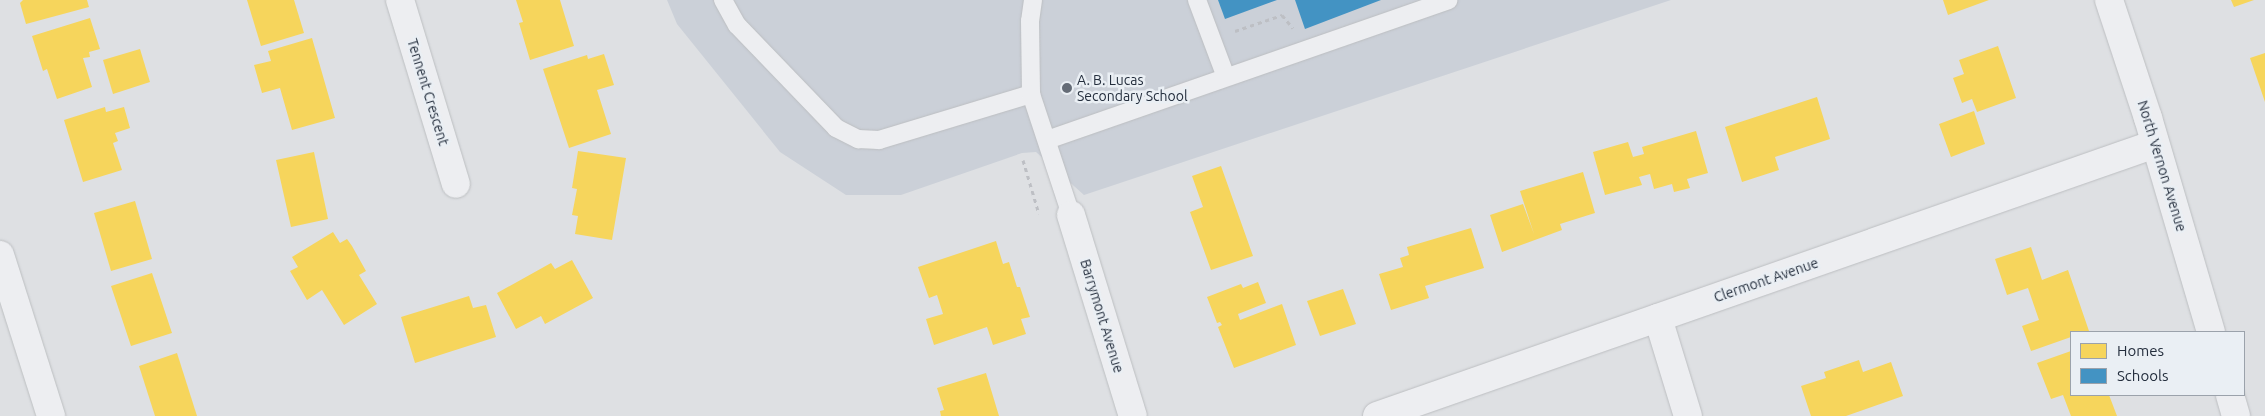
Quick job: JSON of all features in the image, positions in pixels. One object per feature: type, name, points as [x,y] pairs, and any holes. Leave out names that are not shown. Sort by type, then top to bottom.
[{"type":"street","name":"Tennent Crescent","points":[[400,0],[456,184]]},
{"type":"street","name":"North Vernon Avenue","points":[[2109,0],[2155,144],[2211,331]]},
{"type":"street","name":"Clermont Avenue","points":[[1377,416],[2155,144]]},
{"type":"street","name":"Barrymont Avenue","points":[[1071,216],[1132,416]]},
{"type":"street","points":[[0,255],[50,416]]},
{"type":"street","points":[[1658,318],[1688,416]]},
{"type":"street","points":[[2230,396],[2236,416]]},
{"type":"lane","points":[[723,0],[737,25],[836,128],[858,138],[879,140],[1031,94]]},
{"type":"lane","points":[[1033,0],[1030,21],[1031,94],[1071,216]]},
{"type":"lane","points":[[1197,0],[1226,77]]},
{"type":"lane","points":[[1047,140],[1448,0]]},
{"type":"path","points":[[1225,34],[1282,16],[1294,30]]},
{"type":"shaded area","name":"A. B. Lucas Secondary School","points":[[667,0],[1671,0],[1084,195],[1036,152],[1022,153],[901,195],[846,195],[780,152],[677,24]]},
{"type":"building: Homes","points":[[23,0],[87,0],[89,7],[26,24],[20,3]]},
{"type":"building: Homes","points":[[247,0],[294,0],[304,33],[261,46]]},
{"type":"building: Homes","points":[[516,0],[560,0],[574,46],[530,60],[519,23],[523,22]]},
{"type":"building: Homes","points":[[1943,0],[1989,0],[1948,15]]},
{"type":"building: Homes","points":[[2231,0],[2254,0],[2234,7]]},
{"type":"building: Homes","points":[[90,18],[100,49],[89,52],[90,57],[83,58],[92,87],[57,99],[47,69],[43,71],[32,36]]},
{"type":"building: Homes","points":[[312,38],[335,118],[292,130],[280,88],[262,93],[254,65],[271,61],[268,51]]},
{"type":"building: Homes","points":[[1998,46],[2016,98],[1977,112],[1972,99],[1962,103],[1953,78],[1964,74],[1959,60]]},
{"type":"building: Homes","points":[[140,49],[150,82],[113,94],[103,60]]},
{"type":"building: Homes","points":[[2265,53],[2265,102],[2250,58]]},
{"type":"building: Homes","points":[[604,54],[614,85],[597,90],[611,134],[569,148],[543,69],[587,55],[588,59]]},
{"type":"building: Homes","points":[[1817,97],[1830,139],[1775,157],[1779,170],[1742,182],[1725,127]]},
{"type":"building: Homes","points":[[105,107],[106,112],[124,107],[130,128],[115,133],[118,141],[113,143],[122,170],[83,182],[64,120]]},
{"type":"building: Homes","points":[[1974,111],[1985,144],[1951,157],[1939,124]]},
{"type":"building: Homes","points":[[1696,131],[1708,173],[1687,179],[1690,188],[1674,192],[1672,184],[1654,189],[1650,174],[1639,177],[1642,185],[1605,195],[1593,152],[1628,142],[1633,157],[1644,154],[1642,147]]},
{"type":"building: Homes","points":[[578,151],[626,158],[612,240],[575,234],[578,216],[572,215],[577,189],[572,188]]},
{"type":"building: Homes","points":[[314,152],[328,219],[291,227],[276,160]]},
{"type":"building: Homes","points":[[1221,166],[1253,256],[1211,270],[1190,212],[1203,207],[1192,176]]},
{"type":"building: Homes","points":[[1583,172],[1595,213],[1560,224],[1562,230],[1502,252],[1490,215],[1523,204],[1534,234],[1520,191]]},
{"type":"building: Homes","points":[[135,201],[152,259],[111,271],[94,213]]},
{"type":"building: Homes","points":[[1471,228],[1484,268],[1425,286],[1429,298],[1391,310],[1379,274],[1403,267],[1400,258],[1409,255],[1407,247]]},
{"type":"building: Homes","points":[[333,232],[340,243],[347,239],[352,246],[366,271],[359,275],[377,304],[344,325],[322,290],[307,300],[290,271],[298,267],[292,257]]},
{"type":"building: Homes","points":[[996,241],[1003,264],[1009,262],[1030,317],[1021,319],[1026,334],[993,345],[987,327],[934,345],[926,319],[943,314],[937,295],[929,298],[918,267]]},
{"type":"building: Homes","points":[[2031,247],[2042,280],[2068,270],[2089,331],[2070,331],[2070,337],[2031,351],[2022,326],[2039,320],[2028,288],[2007,295],[1995,259]]},
{"type":"building: Homes","points":[[572,260],[593,298],[545,324],[541,316],[516,329],[497,293],[551,263],[555,269]]},
{"type":"building: Homes","points":[[152,273],[172,333],[131,346],[111,286]]},
{"type":"building: Homes","points":[[1258,282],[1266,303],[1238,314],[1240,320],[1282,304],[1296,345],[1234,368],[1218,327],[1222,325],[1220,322],[1217,323],[1207,297],[1241,284],[1243,288]]},
{"type":"building: Homes","points":[[1343,289],[1356,324],[1320,336],[1307,301]]},
{"type":"building: Homes","points":[[469,296],[473,308],[486,305],[496,337],[415,363],[401,317]]},
{"type":"building: Homes","points":[[2070,351],[2070,396],[2109,396],[2117,416],[2071,416],[2063,395],[2051,399],[2037,363]]},
{"type":"building: Homes","points":[[177,353],[197,416],[155,416],[139,366]]},
{"type":"building: Homes","points":[[1859,360],[1863,372],[1891,362],[1903,396],[1846,416],[1811,416],[1801,386],[1826,378],[1824,372]]},
{"type":"building: Homes","points":[[986,373],[999,416],[941,416],[940,411],[944,410],[937,388]]},
{"type":"building: Schools","points":[[1218,0],[1277,0],[1225,19]]},
{"type":"building: Schools","points":[[1295,0],[1381,0],[1305,29]]},
{"type":"place","name":"A. B. Lucas Secondary School","points":[[1067,88]]}]
